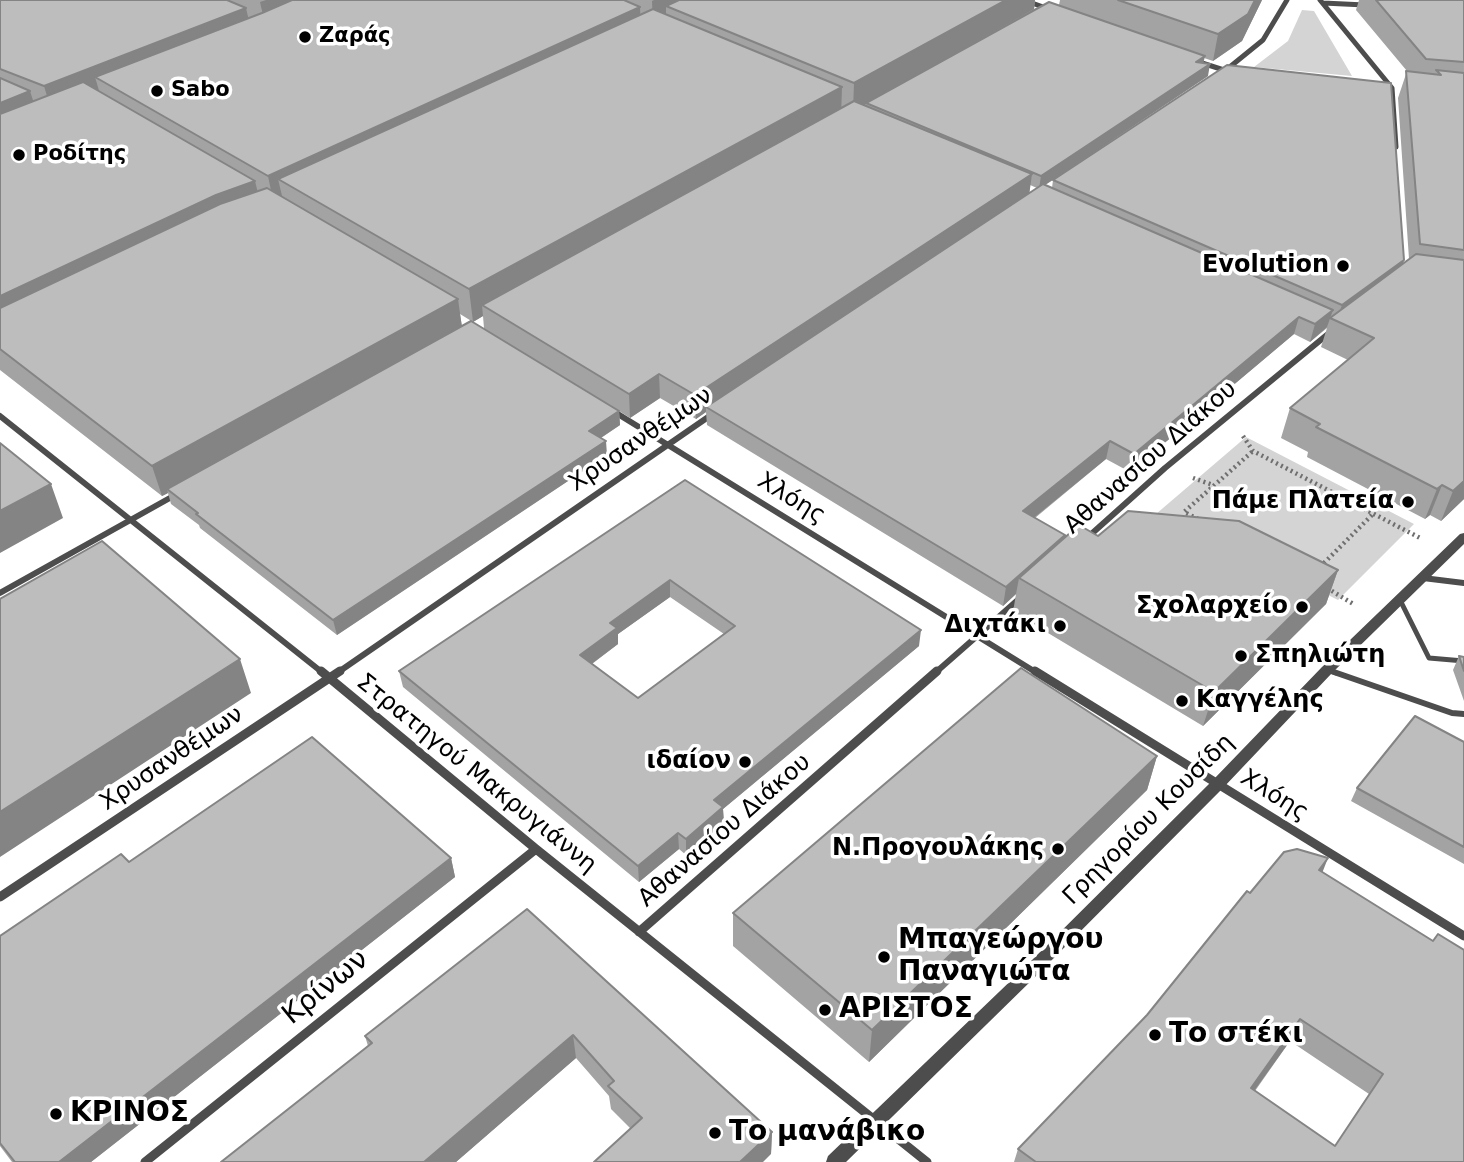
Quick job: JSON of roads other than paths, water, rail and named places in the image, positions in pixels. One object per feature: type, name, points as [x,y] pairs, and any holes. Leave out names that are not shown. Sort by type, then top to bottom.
[{"type":"street","points":[[1023,0],[1059,13]]},
{"type":"street","points":[[1213,79],[1263,40],[1287,0]]},
{"type":"street","points":[[1322,2],[1374,5]]},
{"type":"street","points":[[1322,2],[1392,88],[1397,155]]},
{"type":"street","points":[[1034,15],[1054,4]]},
{"type":"street","points":[[1199,62],[1225,71],[1238,72]]},
{"type":"street","points":[[1379,86],[1404,89]]},
{"type":"street","name":"Αθανασίου Διάκου","points":[[1086,539],[1228,415],[1338,326]]},
{"type":"street","name":"Χρυσανθέμων","points":[[0,897],[330,678],[724,407]]},
{"type":"street","name":"Χλόης","points":[[610,410],[1464,936]]},
{"type":"street","name":"Στρατηγού Μακρυγιάννη","points":[[0,416],[330,678],[536,849],[928,1162]]},
{"type":"street","points":[[0,593],[189,487]]},
{"type":"street","name":"Γρηγορίου Κουσίδη","points":[[834,1162],[1029,973],[1218,784],[1327,670],[1464,537]]},
{"type":"street","points":[[1423,578],[1464,583]]},
{"type":"street","name":"Αθανασίου Διάκου","points":[[639,932],[1026,592]]},
{"type":"street","name":"Κρίνων","points":[[145,1162],[536,849]]},
{"type":"lane","points":[[1400,600],[1429,658],[1464,661]]},
{"type":"lane","points":[[1327,670],[1452,713],[1464,714]]},
{"type":"place","name":"Ζαράς","points":[[305,37]]},
{"type":"place","name":"Sabo","points":[[157,91]]},
{"type":"place","name":"Ροδίτης","points":[[19,155]]},
{"type":"place","name":"Evolution","points":[[1343,266]]},
{"type":"place","name":"Πάμε Πλατεία","points":[[1408,502]]},
{"type":"place","name":"Σχολαρχείο","points":[[1302,607]]},
{"type":"place","name":"Διχτάκι","points":[[1060,626]]},
{"type":"place","name":"Σπηλιώτη","points":[[1241,656]]},
{"type":"place","name":"Καγγέλης","points":[[1182,701]]},
{"type":"place","name":"ιδαίον","points":[[745,762]]},
{"type":"place","name":"Ν.Προγουλάκης","points":[[1058,849]]},
{"type":"place","name":"Μπαγεώργου Παναγιώτα","points":[[884,957]]},
{"type":"place","name":"ΑΡΙΣΤΟΣ","points":[[825,1010]]},
{"type":"place","name":"Το στέκι","points":[[1155,1035]]},
{"type":"place","name":"ΚΡΙΝΟΣ","points":[[56,1114]]},
{"type":"place","name":"Το μανάβικο","points":[[715,1133]]}]
